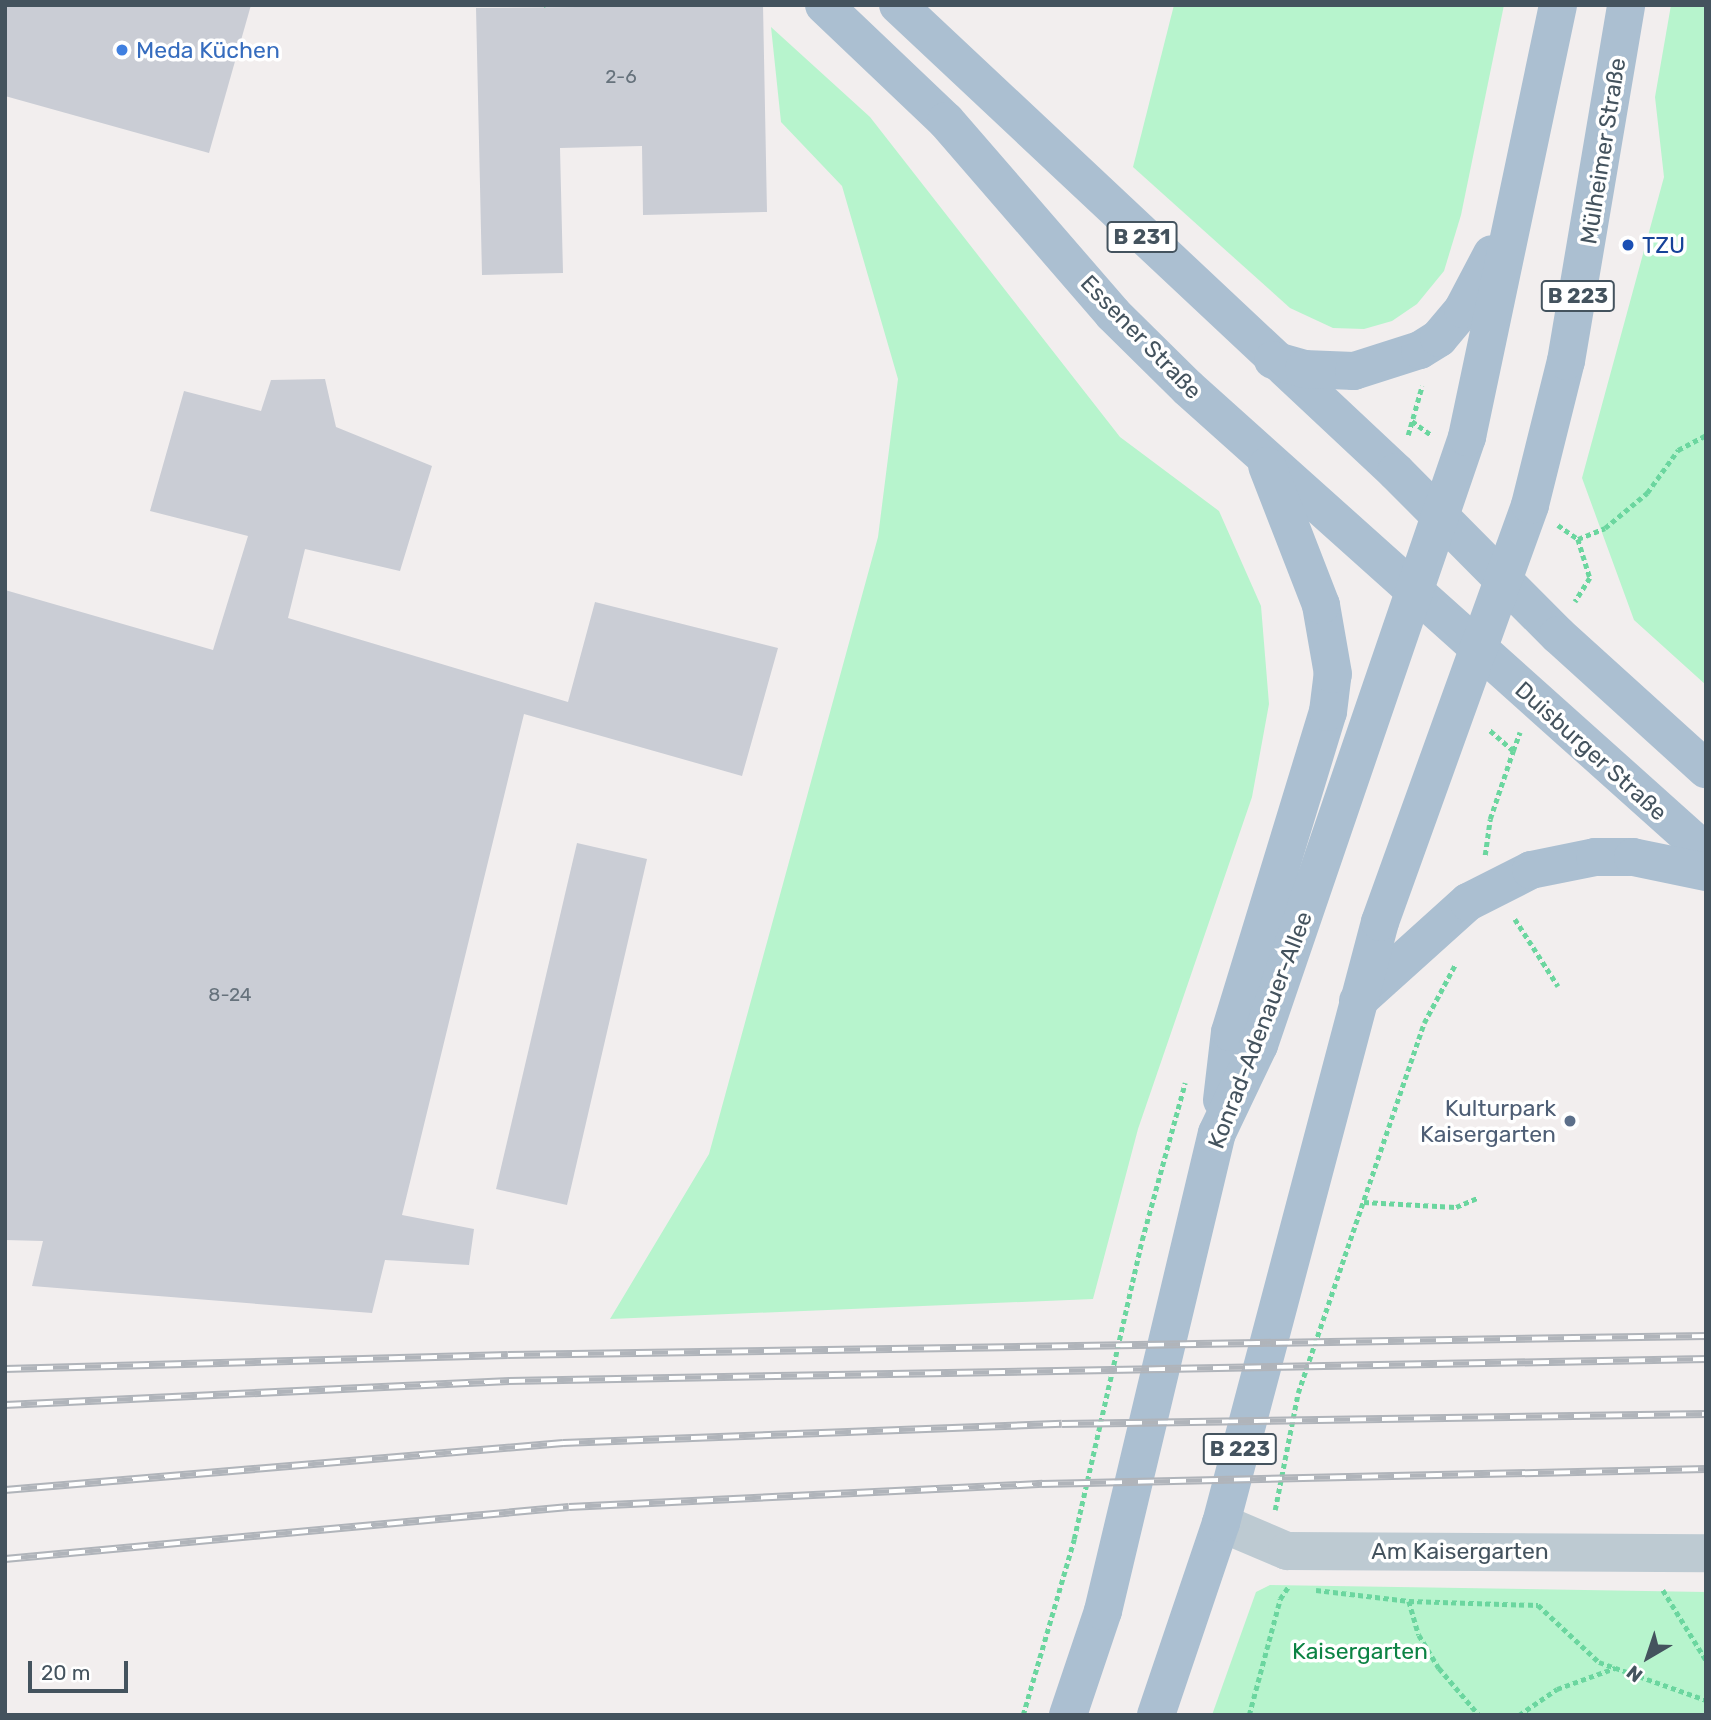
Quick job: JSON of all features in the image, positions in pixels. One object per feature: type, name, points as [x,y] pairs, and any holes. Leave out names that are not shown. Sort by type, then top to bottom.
[{"type":"main road","name":"Essener Straße","points":[[824,5],[946,121],[1113,314],[1264,457],[1478,650]]},
{"type":"main road","name":"B 231","points":[[898,5],[1441,516],[1505,582]]},
{"type":"main road","points":[[1441,516],[1467,437],[1558,5]]},
{"type":"main road","name":"Mülheimer Straße","points":[[1505,582],[1530,505],[1566,361],[1626,5]]},
{"type":"main road","points":[[1273,360],[1304,369],[1354,371],[1387,364],[1439,338],[1477,285],[1519,195]]},
{"type":"main road","points":[[1217,1133],[1230,1032],[1328,712],[1333,674],[1321,606],[1264,457]]},
{"type":"main road","name":"Konrad-Adenauer-Allee","points":[[1068,1715],[1102,1611],[1217,1133],[1259,1045],[1441,516]]},
{"type":"main road","points":[[1505,582],[1706,769]]},
{"type":"main road","name":"B 223","points":[[1156,1715],[1221,1523],[1380,922],[1505,582]]},
{"type":"main road","name":"Duisburger Straße","points":[[1478,650],[1706,852]]},
{"type":"main road","points":[[1359,1002],[1468,902],[1531,870],[1595,857],[1633,857],[1706,872]]},
{"type":"street","name":"Am Kaisergarten","points":[[1221,1523],[1287,1551],[1639,1550],[1706,1553]]},
{"type":"path","points":[[1578,539],[1605,528],[1647,493],[1678,450],[1706,435]]},
{"type":"path","points":[[1508,908],[1558,986]]},
{"type":"path","points":[[1267,1543],[1298,1394],[1424,1023],[1460,959]]},
{"type":"path","points":[[1364,1202],[1456,1207],[1477,1198]]},
{"type":"path","points":[[1639,1550],[1706,1660]]},
{"type":"path","points":[[1278,1584],[1409,1601],[1538,1605],[1586,1652],[1616,1668],[1706,1700]]},
{"type":"path","points":[[1249,1715],[1280,1599],[1289,1586]]},
{"type":"path","points":[[1409,1601],[1419,1635],[1439,1668],[1479,1715]]},
{"type":"path","points":[[1519,1715],[1557,1689],[1616,1668]]},
{"type":"green space","points":[[1174,5],[1504,5],[1461,215],[1444,271],[1417,304],[1392,321],[1364,329],[1333,328],[1290,308],[1133,167]]},
{"type":"green space","points":[[1671,5],[1706,5],[1706,685],[1634,620],[1582,478],[1664,177],[1655,97]]},
{"type":"green space","points":[[771,27],[870,117],[1120,437],[1219,511],[1261,606],[1269,704],[1252,797],[1138,1129],[1093,1299],[610,1319],[709,1154],[878,537],[898,379],[842,186],[781,122]]},
{"type":"green space","name":"Kaisergarten","points":[[1270,1585],[1706,1592],[1706,1715],[1212,1715],[1256,1592]]},
{"type":"building","name":"Meda Küchen","points":[[5,5],[251,5],[209,153],[5,96]]},
{"type":"building","points":[[763,5],[767,212],[643,215],[642,146],[560,148],[563,273],[482,275],[476,8]]},
{"type":"building","points":[[325,379],[336,427],[432,466],[400,571],[305,549],[288,618],[568,702],[595,602],[778,648],[742,776],[524,714],[402,1215],[474,1229],[469,1265],[385,1260],[372,1313],[32,1286],[43,1241],[5,1240],[5,590],[213,650],[248,536],[150,511],[184,391],[261,411],[271,380]]},
{"type":"building","points":[[577,843],[647,859],[567,1205],[496,1189]]},
{"type":"railway","points":[[5,1369],[508,1355],[1706,1336]]},
{"type":"railway","points":[[5,1405],[509,1381],[1706,1359]]},
{"type":"railway","points":[[5,1490],[563,1443],[1062,1424],[1706,1414]]},
{"type":"railway","points":[[5,1559],[569,1507],[1042,1484],[1706,1469]]},
{"type":"place","name":"Meda Küchen","points":[[122,50]]},
{"type":"place","name":"TZU","points":[[1628,245]]},
{"type":"place","name":"Kulturpark Kaisergarten","points":[[1570,1121]]}]
